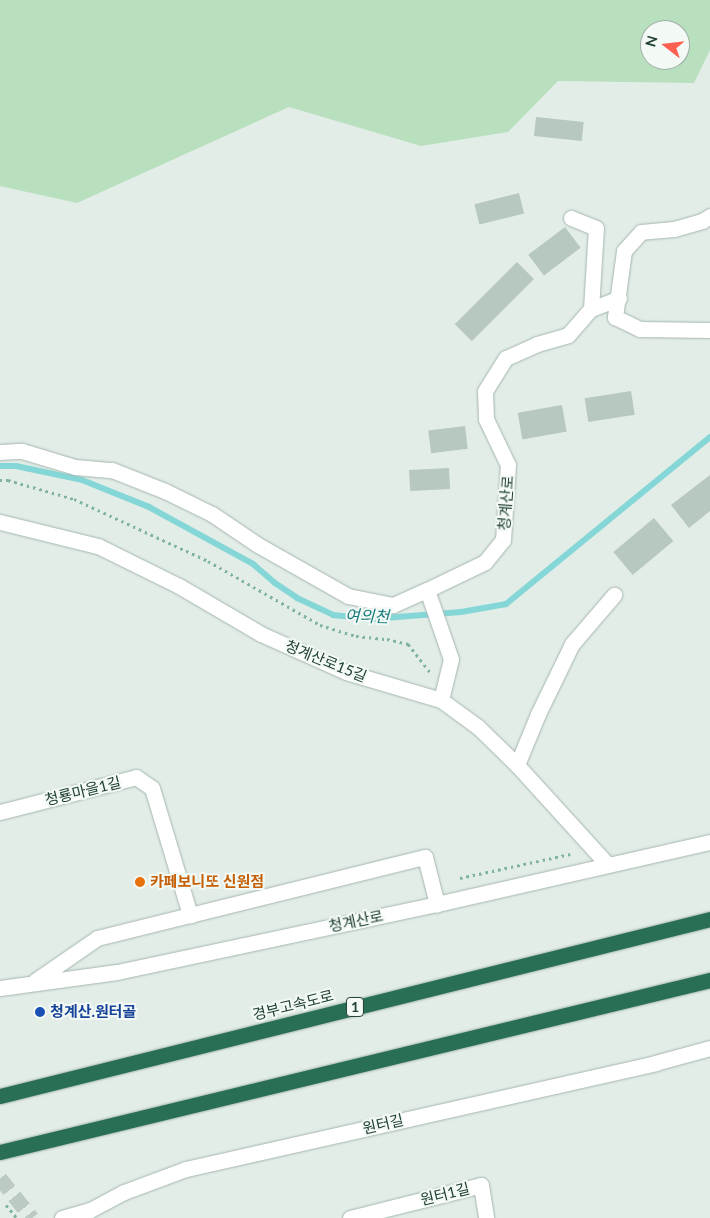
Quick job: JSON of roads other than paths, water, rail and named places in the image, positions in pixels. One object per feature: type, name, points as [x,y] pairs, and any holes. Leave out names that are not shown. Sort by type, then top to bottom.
[{"type":"highway","name":"경부고속도로","points":[[0,1096],[710,919]]},
{"type":"highway","points":[[0,1152],[710,980]]},
{"type":"street","points":[[710,216],[702,221],[674,229],[641,232],[624,251],[616,316],[640,329],[710,330]]},
{"type":"street","points":[[571,218],[596,228],[591,309],[619,298]]},
{"type":"street","name":"청계산로","points":[[0,452],[22,451],[74,467],[112,470],[165,491],[212,514],[258,545],[348,596],[393,605],[485,562],[503,540],[508,465],[486,419],[485,391],[506,358],[537,344],[568,335],[591,309]]},
{"type":"street","name":"청계산로15길","points":[[0,522],[98,546],[179,586],[261,634],[346,672],[441,700],[478,727],[517,765],[608,865]]},
{"type":"street","points":[[428,590],[450,660],[441,700]]},
{"type":"street","points":[[517,765],[538,714],[572,644],[614,595]]},
{"type":"street","name":"청룡마을1길","points":[[0,812],[136,777],[152,788],[190,915]]},
{"type":"street","name":"청계산로","points":[[0,988],[117,972],[437,904],[710,842]]},
{"type":"street","points":[[32,983],[97,938],[425,857],[437,904]]},
{"type":"street","name":"원터길","points":[[62,1218],[90,1210],[124,1192],[186,1169],[645,1065],[710,1048]]},
{"type":"street","name":"원터1길","points":[[350,1218],[481,1185],[486,1218]]},
{"type":"waterway","name":"여의천","points":[[0,466],[16,466],[82,480],[149,507],[253,564],[275,583],[297,598],[333,615],[372,619],[461,612],[506,604],[710,437]]},
{"type":"tunnel","points":[[0,1178],[32,1218]]},
{"type":"place","name":"카페보니또 신원점","points":[[140,882]]},
{"type":"place","name":"청계산.원터골","points":[[40,1012]]}]
